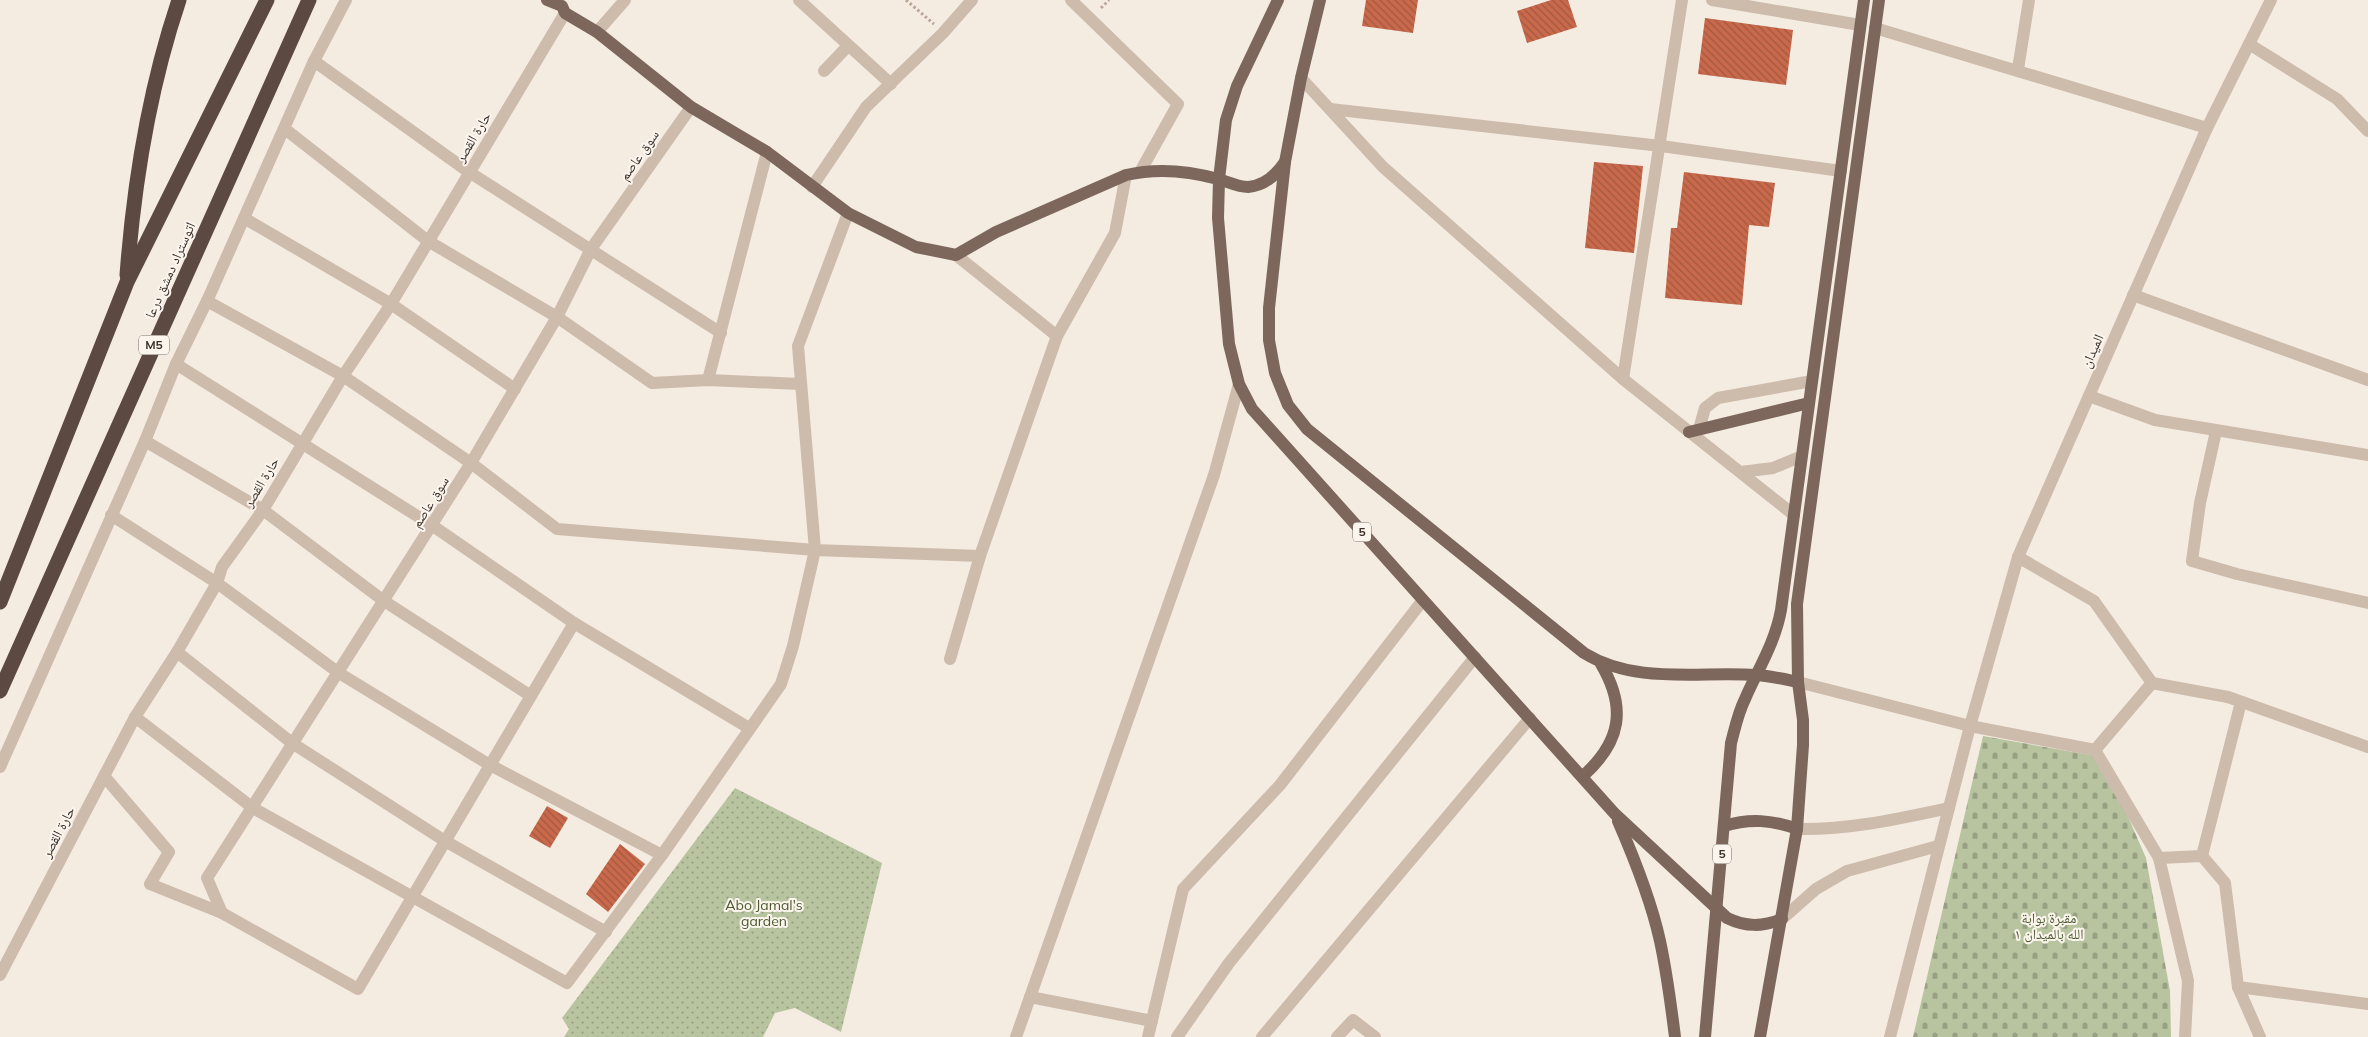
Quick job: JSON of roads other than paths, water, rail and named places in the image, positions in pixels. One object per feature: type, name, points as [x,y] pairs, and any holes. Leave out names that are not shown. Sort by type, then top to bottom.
[{"type":"highway","points":[[127,282],[135,188],[143,141],[163,52],[180,0]]},
{"type":"highway","points":[[0,602],[127,282],[267,0]]},
{"type":"highway","name":"اتوستراد دمشق درعا","points":[[0,690],[309,0]]},
{"type":"main road","points":[[547,0],[561,6],[597,32],[691,107],[767,152],[848,213],[916,247],[956,255],[996,232],[1126,175],[1140,172],[1166,172],[1219,179],[1233,185],[1249,187],[1263,183],[1276,174],[1285,162]]},
{"type":"main road","name":"5","points":[[1278,0],[1237,86],[1226,120],[1219,179],[1218,225],[1229,344],[1240,384],[1252,409],[1583,776],[1615,814],[1717,911],[1732,921],[1750,926],[1761,926],[1782,919]]},
{"type":"main road","points":[[1320,0],[1301,78],[1285,162],[1269,308],[1269,340],[1275,374],[1288,405],[1307,429],[1584,654],[1601,664],[1659,674],[1756,675],[1798,682]]},
{"type":"main road","points":[[1756,675],[1777,629],[1864,0]]},
{"type":"main road","points":[[1760,1037],[1782,919],[1796,829],[1803,745],[1803,720],[1798,682],[1797,604],[1879,0]]},
{"type":"main road","points":[[1694,430],[1809,403]]},
{"type":"main road","points":[[1583,776],[1599,762],[1616,724],[1617,703],[1612,682],[1601,664]]},
{"type":"main road","name":"5","points":[[1705,1037],[1731,743],[1744,701],[1756,675]]},
{"type":"main road","points":[[1615,814],[1633,855],[1655,923],[1668,984],[1675,1037]]},
{"type":"main road","points":[[1724,826],[1757,820],[1770,821],[1796,829]]},
{"type":"street","points":[[0,767],[145,441],[176,364],[207,302],[314,61],[346,0]]},
{"type":"street","points":[[597,32],[625,0]]},
{"type":"street","points":[[799,0],[891,84]]},
{"type":"street","points":[[812,187],[866,107],[943,33],[972,0]]},
{"type":"street","points":[[1070,0],[1178,104],[1140,172]]},
{"type":"street","points":[[1623,379],[1661,146],[1682,0]]},
{"type":"street","points":[[1712,0],[1860,25]]},
{"type":"street","points":[[2018,69],[2029,0]]},
{"type":"street","name":"الميدان","points":[[1890,1037],[1948,808],[2018,557],[2207,128],[2271,0]]},
{"type":"street","name":"حارة القصر","points":[[0,974],[135,717],[177,652],[217,583],[222,568],[263,510],[343,376],[391,304],[469,172],[561,6]]},
{"type":"street","points":[[1875,28],[2018,69],[2207,128]]},
{"type":"street","points":[[2249,44],[2337,99],[2368,132]]},
{"type":"street","points":[[824,71],[848,46]]},
{"type":"street","points":[[314,61],[469,172],[721,333]]},
{"type":"street","points":[[1301,78],[1383,167],[1623,379],[1694,430],[1740,472],[1794,515]]},
{"type":"street","name":"سوق عاصم","points":[[222,913],[208,878],[292,743],[433,526],[557,318],[591,249],[691,107]]},
{"type":"street","points":[[1330,109],[1661,146],[1840,171]]},
{"type":"street","points":[[285,130],[428,240],[557,318],[652,383],[708,380],[800,384]]},
{"type":"street","points":[[708,380],[767,152]]},
{"type":"street","points":[[950,659],[980,556],[1058,336],[1115,233],[1126,175]]},
{"type":"street","points":[[135,717],[253,808],[567,983],[662,855],[780,684],[793,646],[815,550],[798,346],[848,213]]},
{"type":"street","points":[[244,218],[391,304],[515,389]]},
{"type":"street","points":[[956,255],[1058,336]]},
{"type":"street","points":[[2133,295],[2368,380]]},
{"type":"street","points":[[207,302],[343,376],[471,463],[557,529],[815,550],[980,556]]},
{"type":"street","points":[[176,364],[433,526],[574,623],[749,728]]},
{"type":"street","points":[[1694,430],[1705,408],[1718,398],[1812,381]]},
{"type":"street","points":[[1016,1037],[1214,475],[1240,384]]},
{"type":"street","points":[[2089,396],[2155,420],[2368,455]]},
{"type":"street","points":[[2216,431],[2200,503],[2192,561],[2237,574],[2368,603]]},
{"type":"street","points":[[145,441],[263,510],[384,602],[531,696]]},
{"type":"street","points":[[1740,472],[1773,468],[1802,456]]},
{"type":"street","points":[[111,515],[217,583],[339,673],[490,765],[662,855]]},
{"type":"street","points":[[2018,557],[2094,601],[2152,683],[2228,697],[2368,747]]},
{"type":"street","points":[[1148,1037],[1184,889],[1280,785],[1424,600]]},
{"type":"street","points":[[104,776],[169,852],[150,884],[222,913],[358,989],[574,623]]},
{"type":"street","points":[[177,652],[292,743],[445,841],[606,932]]},
{"type":"street","points":[[1177,1037],[1229,963],[1475,657]]},
{"type":"street","points":[[1798,682],[1970,726],[2096,750],[2159,858],[2188,981],[2185,1037]]},
{"type":"street","points":[[2096,750],[2152,683]]},
{"type":"street","points":[[2202,856],[2240,702]]},
{"type":"street","points":[[1262,1037],[1530,718]]},
{"type":"street","points":[[1796,829],[1826,830],[1861,827],[1948,808]]},
{"type":"street","points":[[1782,919],[1816,890],[1847,871],[1938,846]]},
{"type":"street","points":[[2159,858],[2202,856]]},
{"type":"street","points":[[2202,856],[2225,883],[2238,987],[2260,1037]]},
{"type":"street","points":[[2238,987],[2368,1004]]},
{"type":"street","points":[[1030,997],[1152,1021]]},
{"type":"street","points":[[1337,1037],[1353,1020],[1375,1037]]},
{"type":"park label","name":"Abo Jamal's garden","points":[[764,914]]},
{"type":"park label","name":"مقبرة بوابة الله بالميدان ١","points":[[2049,926]]}]
